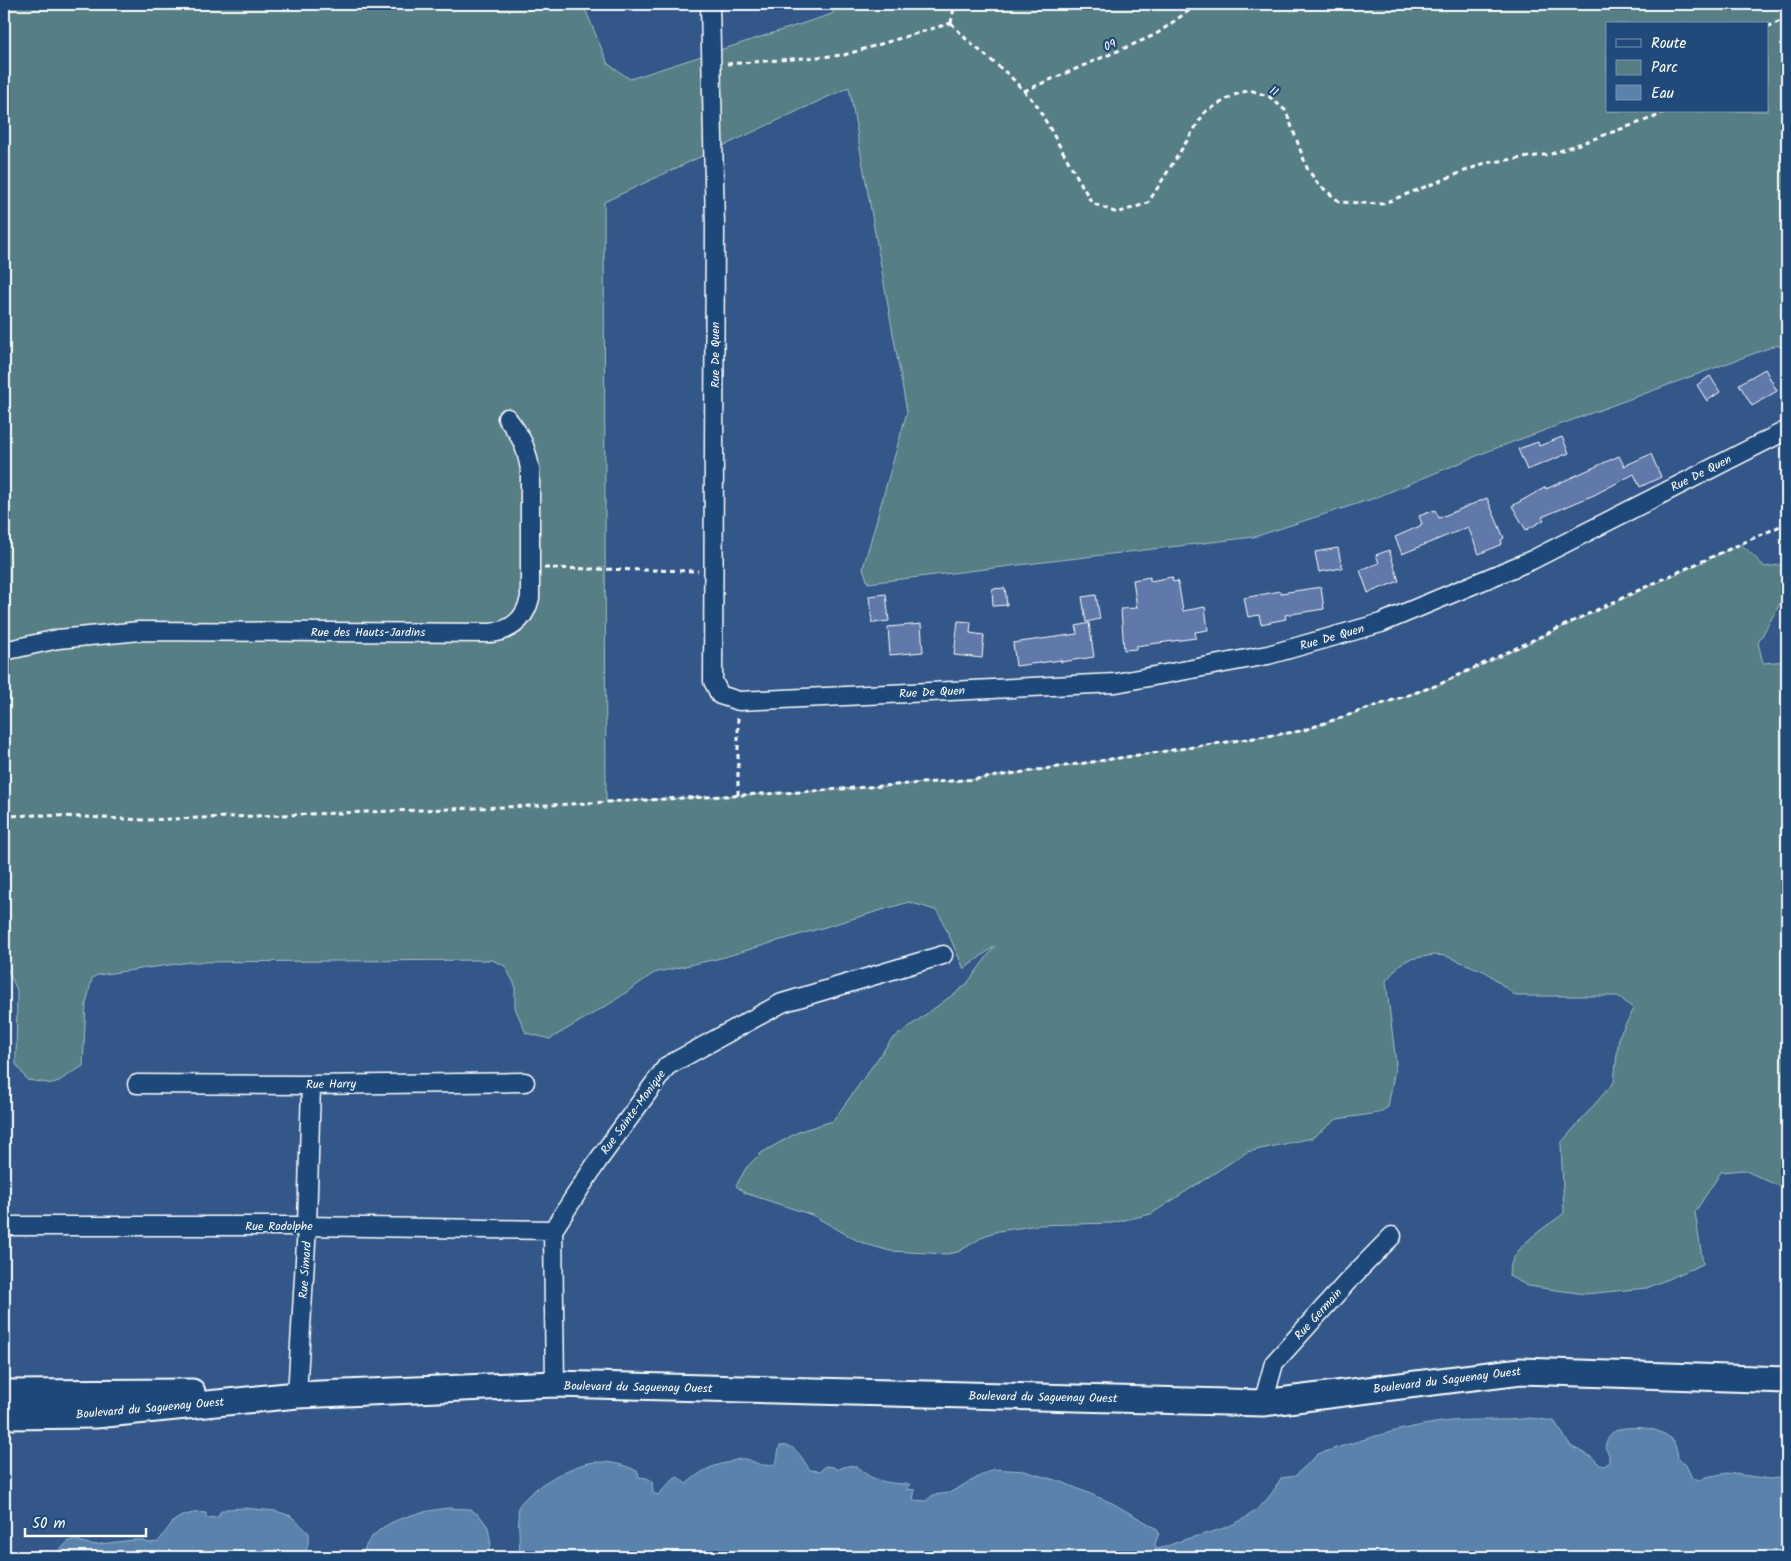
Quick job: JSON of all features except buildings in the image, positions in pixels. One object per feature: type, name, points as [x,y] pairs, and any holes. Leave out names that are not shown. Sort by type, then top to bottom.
[{"type":"main road","name":"Boulevard du Saguenay Ouest","points":[[4,1416],[96,1415],[297,1395],[555,1384],[1263,1403],[1521,1371],[1787,1380]]},
{"type":"main road","name":"Boulevard du Saguenay Ouest","points":[[4,1393],[161,1391],[297,1395]]},
{"type":"street","name":"Rue De Quen","points":[[710,4],[716,225],[713,681],[720,695],[739,701],[1116,683],[1268,655],[1381,623],[1532,560],[1787,430]]},
{"type":"street","name":"Rue des Hauts-Jardins","points":[[4,651],[58,639],[140,631],[491,633],[513,626],[521,619],[527,609],[530,598],[530,469],[527,451],[520,434],[507,418]]},
{"type":"street","name":"Rue Sainte-Monique","points":[[553,1230],[597,1162],[667,1066],[782,1003],[943,954]]},
{"type":"street","name":"Rue Harry","points":[[137,1084],[524,1082]]},
{"type":"street","name":"Rue Simard","points":[[297,1395],[308,1226],[311,1084]]},
{"type":"street","name":"Rue Rodolphe","points":[[4,1226],[308,1226],[553,1230]]},
{"type":"street","points":[[553,1230],[555,1384]]},
{"type":"street","name":"Rue Germain","points":[[1263,1403],[1274,1363],[1348,1281],[1392,1236]]},
{"type":"path","points":[[712,66],[844,55],[951,23],[954,8],[957,4]]},
{"type":"path","name":"09","points":[[1024,92],[1154,35],[1198,4]]},
{"type":"path","points":[[1768,27],[1787,18]]},
{"type":"path","name":"11","points":[[951,23],[966,39],[1010,76],[1036,104],[1092,203],[1117,213],[1148,203],[1205,112],[1234,95],[1250,90],[1270,97],[1286,111],[1307,168],[1318,184],[1340,202],[1382,204],[1485,163],[1551,154],[1655,117],[1663,112]]},
{"type":"path","points":[[4,816],[40,815],[146,820],[532,806],[738,795],[977,779],[1301,730],[1438,685],[1654,583],[1787,523]]},
{"type":"path","points":[[530,568],[714,571]]},
{"type":"path","points":[[738,795],[739,701]]},
{"type":"green space","points":[[4,4],[583,4],[608,64],[630,79],[832,14],[837,4],[1787,4],[1787,350],[1777,345],[1491,450],[1375,498],[1254,537],[868,583],[863,568],[907,412],[849,87],[604,202],[606,802],[800,792],[977,779],[1301,731],[1438,685],[1741,544],[1765,567],[1787,564],[1787,591],[1758,643],[1763,663],[1787,661],[1787,1190],[1744,1170],[1721,1172],[1695,1212],[1703,1264],[1647,1288],[1585,1294],[1528,1286],[1509,1276],[1515,1256],[1521,1248],[1538,1232],[1564,1213],[1561,1143],[1614,1082],[1619,1036],[1634,1009],[1618,996],[1516,996],[1486,972],[1446,956],[1434,955],[1410,959],[1400,964],[1386,981],[1396,1063],[1388,1107],[1379,1113],[1337,1119],[1312,1138],[1247,1152],[1151,1214],[1112,1223],[1038,1225],[999,1231],[986,1235],[958,1252],[947,1254],[890,1251],[869,1245],[858,1241],[812,1215],[745,1193],[736,1186],[746,1168],[761,1153],[800,1131],[833,1121],[891,1040],[966,985],[995,946],[964,969],[938,911],[909,902],[721,958],[654,973],[611,1003],[550,1039],[526,1033],[515,1008],[515,985],[505,966],[492,960],[190,962],[98,975],[92,978],[86,1004],[83,1066],[54,1084],[27,1080],[16,1064],[17,990],[4,962]]},
{"type":"water","points":[[1530,1418],[1554,1421],[1571,1446],[1604,1466],[1609,1462],[1609,1455],[1605,1447],[1607,1439],[1618,1430],[1634,1427],[1652,1429],[1672,1440],[1675,1444],[1678,1459],[1685,1463],[1692,1478],[1699,1481],[1706,1477],[1727,1473],[1771,1479],[1787,1476],[1787,1557],[520,1557],[518,1507],[531,1493],[550,1479],[580,1465],[595,1462],[608,1462],[633,1469],[638,1472],[639,1477],[652,1481],[653,1493],[658,1495],[672,1480],[678,1477],[686,1484],[709,1468],[736,1460],[745,1459],[765,1465],[775,1464],[780,1446],[786,1446],[798,1453],[810,1470],[820,1471],[826,1466],[834,1467],[837,1470],[854,1466],[877,1480],[910,1484],[906,1489],[915,1490],[913,1500],[926,1501],[933,1495],[949,1493],[993,1469],[1024,1471],[1062,1482],[1112,1503],[1156,1528],[1159,1533],[1155,1544],[1157,1549],[1231,1525],[1250,1515],[1268,1498],[1281,1478],[1295,1476],[1318,1454],[1384,1434],[1427,1424]]},
{"type":"water","points":[[244,1508],[276,1511],[291,1516],[309,1533],[306,1557],[52,1557],[69,1541],[76,1540],[92,1545],[133,1540],[149,1543],[158,1542],[174,1521],[185,1515],[206,1513],[206,1518],[218,1517],[220,1512],[226,1509]]},
{"type":"water","points":[[448,1508],[470,1509],[480,1516],[488,1527],[491,1545],[486,1557],[362,1557],[366,1545],[374,1535],[396,1520],[422,1512]]}]
